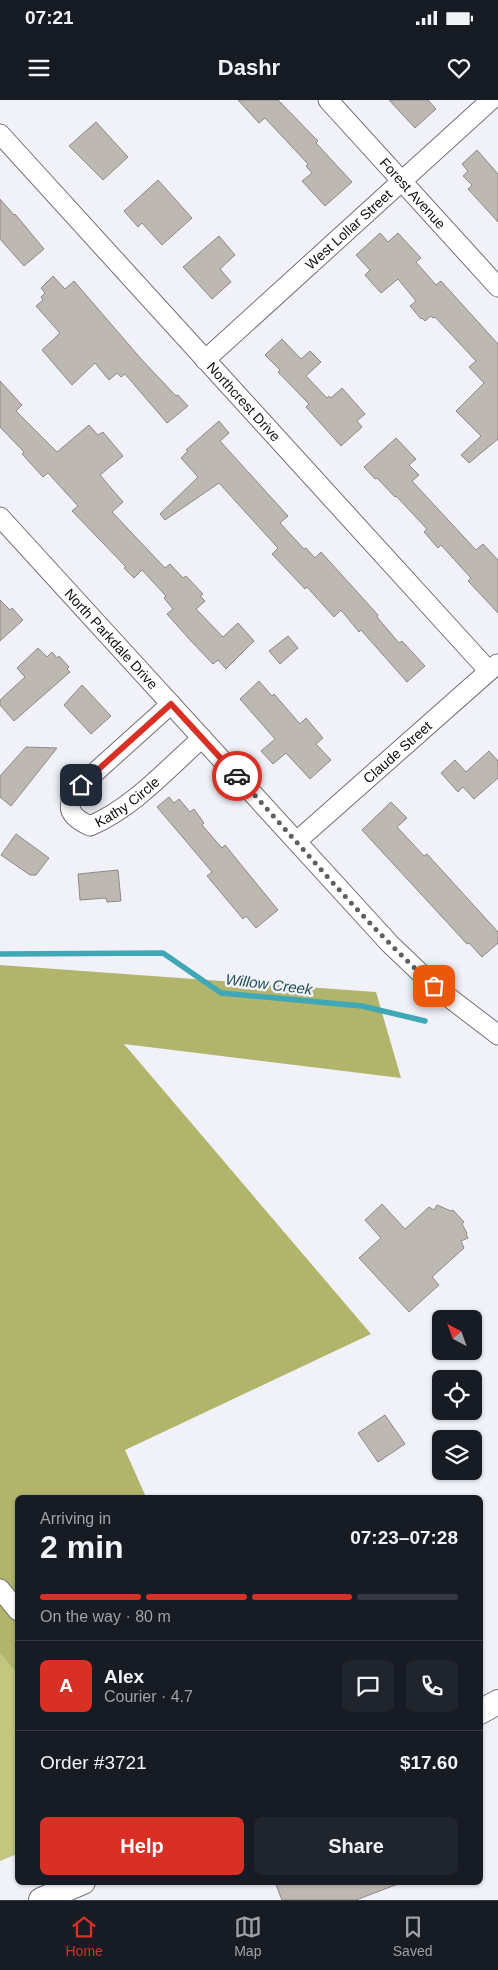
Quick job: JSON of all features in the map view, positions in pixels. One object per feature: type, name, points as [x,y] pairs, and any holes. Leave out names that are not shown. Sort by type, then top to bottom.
[{"type":"main road","points":[[483,1710],[498,1702]]},
{"type":"main road","points":[[40,1900],[76,1885]]},
{"type":"street","name":"Forest Avenue","points":[[328,100],[498,287]]},
{"type":"street","name":"West Lollar Street","points":[[204,360],[491,100]]},
{"type":"street","name":"Northcrest Drive","points":[[0,134],[204,360],[493,667]]},
{"type":"street","name":"North Parkdale Drive","points":[[3,525],[411,965],[452,1001],[498,1035]]},
{"type":"street","name":"Claude Street","points":[[297,841],[493,667]]},
{"type":"street","name":"Kathy Circle","points":[[171,704],[76,791],[71,798],[70,807],[72,813],[79,821],[90,826],[124,808],[202,738]]},
{"type":"street","points":[[0,1589],[15,1607]]},
{"type":"green space","points":[[0,965],[376,992],[401,1078],[124,1044],[371,1334],[125,1450],[145,1495],[15,1495],[15,1671],[0,1653]]},
{"type":"green space","points":[[0,1653],[15,1670],[15,1855],[0,1861]]},
{"type":"building","points":[[238,100],[278,100],[318,141],[316,143],[352,182],[325,206],[302,181],[312,173],[306,166],[308,164],[265,118],[259,123]]},
{"type":"building","points":[[389,100],[428,100],[436,109],[415,128]]},
{"type":"building","points":[[96,122],[128,157],[103,180],[69,146]]},
{"type":"building","points":[[477,150],[498,174],[498,222],[468,189],[472,185],[463,176],[468,171],[462,164]]},
{"type":"building","points":[[158,180],[192,218],[162,245],[142,223],[138,227],[124,211]]},
{"type":"building","points":[[0,199],[44,249],[24,266],[0,239]]},
{"type":"building","points":[[380,233],[388,242],[398,233],[421,258],[416,262],[436,285],[441,281],[498,344],[498,439],[469,463],[461,455],[481,436],[456,411],[484,383],[469,367],[476,361],[435,317],[431,316],[425,321],[421,319],[410,306],[416,301],[398,279],[381,293],[365,275],[370,270],[356,255]]},
{"type":"building","points":[[219,236],[235,255],[220,269],[231,282],[212,299],[183,267]]},
{"type":"building","points":[[53,276],[65,289],[74,281],[142,360],[188,406],[167,423],[125,374],[121,377],[117,373],[109,380],[95,363],[72,385],[42,350],[60,333],[36,306],[43,300],[41,297],[45,293],[41,288]]},
{"type":"building","points":[[282,339],[301,359],[310,351],[321,362],[306,376],[327,398],[329,396],[331,398],[342,388],[365,414],[357,421],[362,427],[341,446],[306,407],[309,404],[278,372],[280,370],[265,355]]},
{"type":"building","points":[[0,381],[22,405],[16,411],[57,452],[89,425],[98,435],[103,432],[123,456],[100,475],[123,502],[112,512],[165,568],[170,564],[183,578],[186,576],[203,594],[200,596],[205,601],[196,609],[223,637],[238,623],[254,641],[226,669],[218,660],[213,664],[190,640],[167,614],[173,609],[164,598],[166,596],[142,570],[134,578],[124,568],[126,567],[72,511],[78,506],[48,473],[43,477],[22,454],[24,452],[0,427]]},
{"type":"building","points":[[219,421],[229,433],[220,441],[288,516],[280,523],[315,558],[321,552],[378,615],[377,617],[399,643],[402,641],[425,666],[407,682],[361,630],[359,632],[341,610],[334,617],[307,587],[305,589],[272,554],[278,548],[219,483],[165,520],[160,514],[198,477],[181,458],[188,451],[186,450]]},
{"type":"building","points":[[396,438],[416,459],[409,465],[419,475],[412,481],[476,550],[483,544],[498,560],[498,613],[468,581],[471,578],[441,545],[438,548],[424,532],[427,529],[396,496],[377,478],[375,479],[364,467]]},
{"type":"building","points":[[0,600],[10,610],[12,608],[23,620],[0,641]]},
{"type":"building","points":[[288,636],[298,648],[280,664],[269,651]]},
{"type":"building","points":[[38,648],[47,657],[52,652],[57,658],[59,656],[69,667],[67,669],[70,672],[14,721],[0,705],[0,700],[25,677],[17,668]]},
{"type":"building","points":[[259,681],[272,696],[274,694],[300,724],[306,718],[323,738],[316,744],[331,760],[310,779],[286,753],[273,764],[261,751],[275,739],[240,699]]},
{"type":"building","points":[[82,685],[111,716],[91,734],[64,705]]},
{"type":"building","points":[[26,747],[57,748],[11,806],[0,797],[0,776]]},
{"type":"building","points":[[489,751],[498,761],[498,778],[474,799],[463,787],[458,792],[441,773],[455,760],[466,772]]},
{"type":"building","points":[[169,797],[174,803],[179,799],[190,812],[194,809],[204,823],[202,825],[222,848],[225,845],[278,910],[256,928],[246,916],[243,919],[207,876],[212,872],[157,807]]},
{"type":"building","points":[[391,802],[407,818],[397,827],[424,856],[427,854],[498,932],[498,943],[482,957],[469,943],[467,944],[362,830]]},
{"type":"building","points":[[16,834],[49,858],[36,875],[30,875],[1,855]]},
{"type":"building","points":[[118,870],[121,901],[107,902],[106,898],[80,900],[78,874]]},
{"type":"building","points":[[382,1204],[405,1229],[429,1207],[434,1210],[437,1205],[451,1211],[453,1210],[464,1222],[462,1224],[467,1233],[468,1238],[461,1241],[464,1248],[432,1277],[439,1285],[409,1312],[359,1258],[381,1238],[365,1220]]},
{"type":"building","points":[[385,1415],[405,1444],[378,1462],[358,1433]]},
{"type":"building","points":[[276,1885],[395,1885],[356,1900],[282,1900]]},
{"type":"waterway","name":"Willow Creek","points":[[0,954],[163,953],[221,993],[362,1006],[425,1021]]},
{"type":"way so far","points":[[237,776],[369,922],[434,986]]},
{"type":"route","points":[[81,785],[171,704],[237,776]]}]
